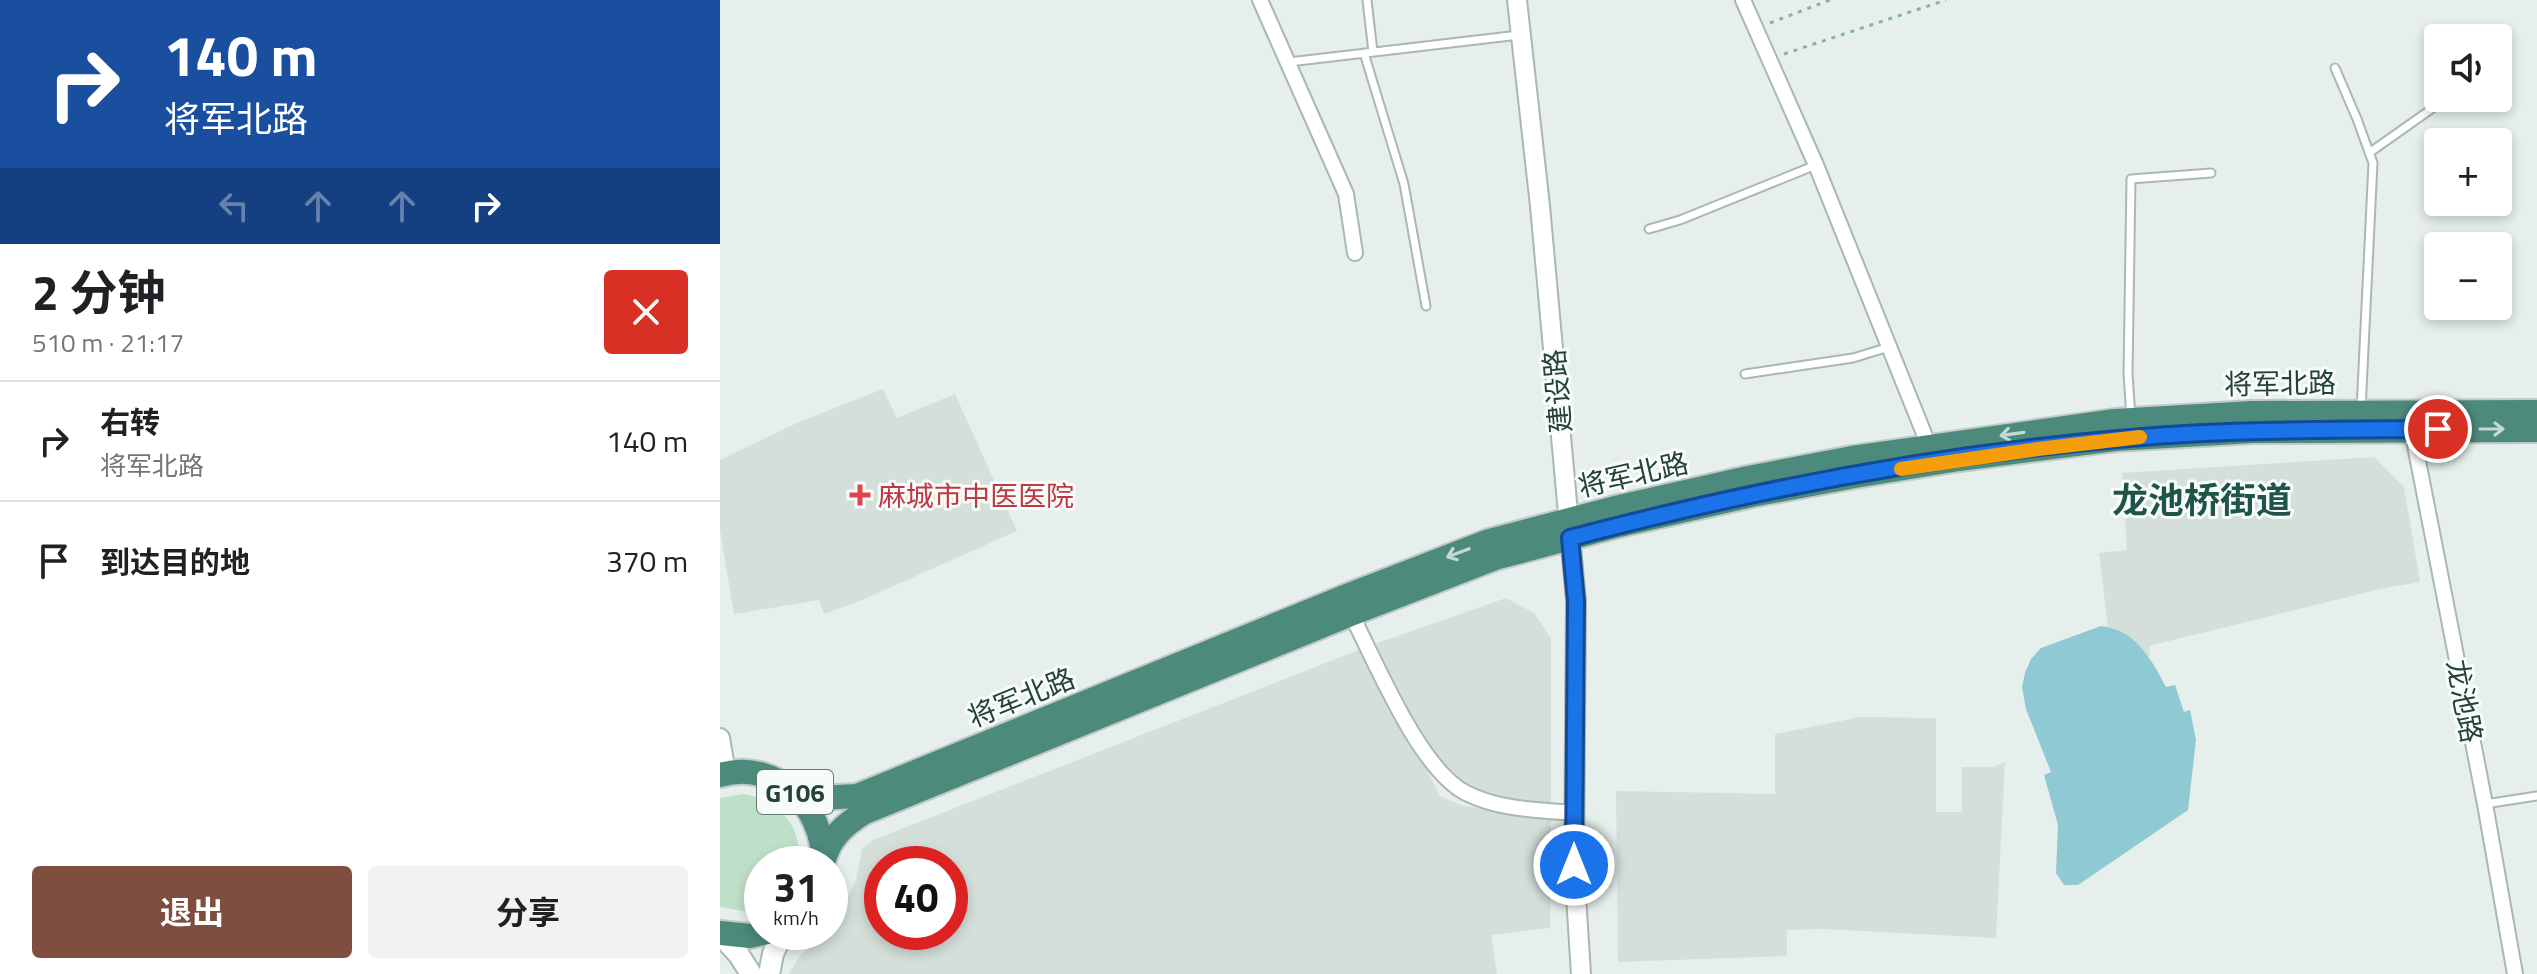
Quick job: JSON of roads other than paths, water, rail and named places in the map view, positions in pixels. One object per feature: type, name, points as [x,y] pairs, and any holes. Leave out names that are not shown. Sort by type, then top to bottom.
[{"type":"highway","name":"将军北路","points":[[828,846],[839,830],[863,813],[1351,614],[1569,529],[1748,478],[1929,446],[2132,420],[2239,413],[2537,412]]},
{"type":"highway","name":"将军北路","points":[[791,789],[818,798],[857,796],[1489,541],[1855,476],[2116,439],[2201,433],[2537,430]]},
{"type":"highway","name":"G106","points":[[723,774],[739,772],[767,776],[791,789],[802,798],[817,822],[822,846]]},
{"type":"highway","points":[[720,933],[744,935]]},
{"type":"main road","points":[[720,933],[751,974]]},
{"type":"main road","points":[[769,974],[775,950]]},
{"type":"street","points":[[1260,0],[1346,194],[1355,253]]},
{"type":"street","name":"建设路","points":[[1517,0],[1540,206],[1576,601],[1575,910],[1581,974]]},
{"type":"street","points":[[1743,0],[1816,165],[1929,446]]},
{"type":"street","name":"龙池路","points":[[2412,430],[2515,974]]},
{"type":"street","points":[[1351,614],[1420,748],[1451,783],[1464,792],[1495,804],[1574,813]]},
{"type":"street","points":[[720,738],[723,774]]},
{"type":"lane","points":[[1367,0],[1368,53],[1404,184],[1426,306]]},
{"type":"lane","points":[[1288,62],[1521,35]]},
{"type":"lane","points":[[2335,68],[2373,163],[2361,412]]},
{"type":"lane","points":[[2369,153],[2427,112]]},
{"type":"lane","points":[[1649,229],[1680,220],[1816,165]]},
{"type":"lane","points":[[2132,420],[2128,374],[2131,179],[2211,173]]},
{"type":"lane","points":[[1745,374],[1853,358],[1889,347]]},
{"type":"lane","points":[[2485,804],[2537,796]]},
{"type":"water","points":[[2101,626],[2113,628],[2133,640],[2155,666],[2166,687],[2175,685],[2184,712],[2190,710],[2196,740],[2188,810],[2078,885],[2064,885],[2056,873],[2058,825],[2044,775],[2051,772],[2026,709],[2022,687],[2031,659],[2041,648]]},
{"type":"place","name":"麻城市中医医院","points":[[860,495]]},
{"type":"district","name":"龙池桥街道","points":[[2202,499]]}]
